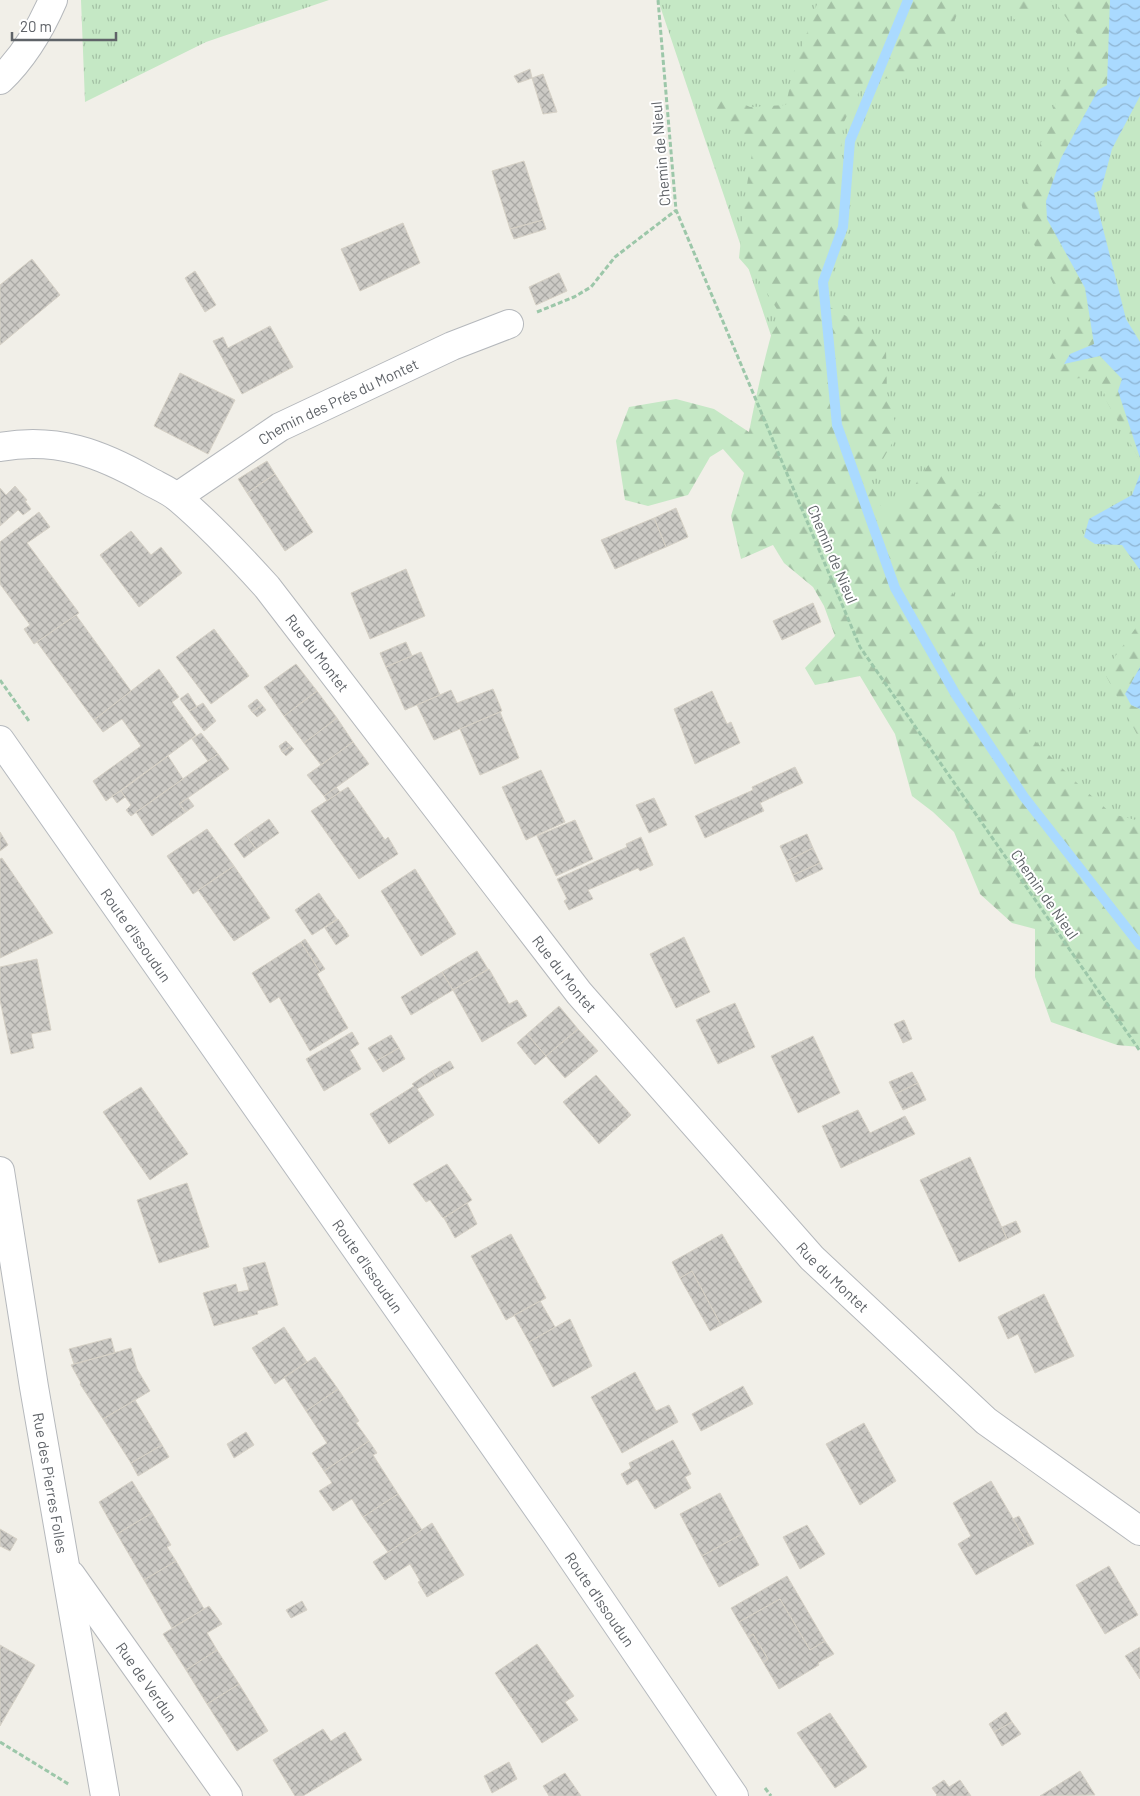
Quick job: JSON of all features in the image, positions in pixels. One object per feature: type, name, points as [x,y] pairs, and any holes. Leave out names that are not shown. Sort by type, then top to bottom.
[{"type":"street","points":[[0,80],[13,68],[34,40],[53,0]]},
{"type":"street","name":"Chemin des Prés du Montet","points":[[176,497],[280,427],[452,346],[509,324]]},
{"type":"street","name":"Rue du Montet","points":[[0,447],[20,443],[59,445],[101,456],[176,497],[247,564],[267,587],[579,994],[812,1258],[986,1421],[1140,1531]]},
{"type":"street","name":"Route d'Issoudun","points":[[3,750],[555,1533],[734,1796]]},
{"type":"street","name":"Rue des Pierres Folles","points":[[0,1170],[34,1387],[105,1796]]},
{"type":"street","name":"Rue de Verdun","points":[[66,1569],[228,1796]]},
{"type":"path","name":"Chemin de Nieul","points":[[658,0],[676,210],[860,647],[1140,1051]]},
{"type":"path","points":[[509,324],[574,297],[590,287],[615,257],[676,210]]},
{"type":"path","points":[[0,1742],[71,1786]]},
{"type":"green space","points":[[81,0],[329,0],[206,42],[85,102]]},
{"type":"green space","points":[[658,0],[1140,0],[1140,1010],[815,466]]},
{"type":"green space","points":[[819,0],[964,0],[946,38],[905,78],[865,79],[843,124],[837,216],[849,238],[841,261],[817,285],[818,301],[856,321],[886,349],[887,393],[898,433],[871,480],[885,517],[911,491],[931,461],[962,483],[1017,517],[1006,544],[951,590],[984,647],[1010,686],[1032,738],[1077,783],[1112,814],[1140,821],[1140,1047],[1117,1045],[1051,1022],[1035,977],[1035,929],[1012,923],[980,894],[954,832],[933,812],[912,796],[895,734],[860,676],[815,685],[805,668],[835,636],[824,606],[813,587],[784,563],[773,545],[741,559],[731,516],[744,473],[723,449],[710,457],[688,495],[648,506],[625,500],[616,441],[629,407],[676,399],[714,409],[749,432],[762,371],[778,311],[761,283],[739,258],[753,147],[726,126],[709,106],[724,95],[750,107],[786,105],[791,80]]},
{"type":"green space","points":[[1014,0],[1054,0],[1013,20]]},
{"type":"green space","points":[[1054,0],[1110,0],[1107,86],[1047,219],[1085,288],[1095,345],[1070,354],[1064,364],[1100,356],[1122,379],[1140,461],[1107,402],[1099,377],[1066,379],[1047,364],[1070,318],[1031,238],[1020,199],[1080,38]]},
{"type":"green space","points":[[1140,622],[1140,667],[1125,694],[1131,705],[1140,709],[1140,740],[1104,672]]},
{"type":"water","points":[[1110,0],[1140,0],[1140,96],[1112,149],[1101,190],[1094,193],[1126,319],[1140,342],[1140,458],[1118,391],[1122,379],[1100,356],[1064,364],[1070,354],[1094,344],[1085,288],[1047,219],[1046,201],[1061,158],[1098,90],[1107,85]]},
{"type":"water","points":[[1140,474],[1140,570],[1122,545],[1095,544],[1084,537],[1089,519],[1132,495]]},
{"type":"water","points":[[1140,667],[1140,709],[1131,705],[1125,694]]},
{"type":"building","points":[[530,69],[532,78],[518,83],[514,76]]},
{"type":"building","points":[[543,74],[557,112],[543,114],[532,78]]},
{"type":"building","points":[[524,161],[543,220],[510,229],[492,171]]},
{"type":"building","points":[[543,220],[546,229],[514,239],[510,229]]},
{"type":"building","points":[[403,223],[420,263],[360,291],[341,249]]},
{"type":"building","points":[[32,259],[60,295],[0,345],[0,285]]},
{"type":"building","points":[[195,271],[216,305],[205,312],[185,278]]},
{"type":"building","points":[[559,273],[567,291],[536,305],[529,287]]},
{"type":"building","points":[[270,326],[293,367],[242,394],[213,341],[223,337],[228,348]]},
{"type":"building","points":[[180,373],[235,400],[208,454],[154,426]]},
{"type":"building","points":[[267,461],[275,474],[247,493],[238,479]]},
{"type":"building","points":[[275,474],[313,532],[285,551],[247,493]]},
{"type":"building","points":[[15,486],[27,500],[25,501],[31,509],[23,515],[18,510],[0,526],[0,488],[6,495]]},
{"type":"building","points":[[676,508],[688,537],[666,547],[654,518]]},
{"type":"building","points":[[39,512],[50,527],[27,543],[79,613],[34,644],[24,629],[30,625],[0,584],[0,542]]},
{"type":"building","points":[[654,518],[666,547],[615,569],[601,540]]},
{"type":"building","points":[[131,531],[151,555],[161,547],[182,573],[139,607],[100,555]]},
{"type":"building","points":[[406,569],[425,616],[370,639],[351,593]]},
{"type":"building","points":[[813,603],[821,622],[782,640],[773,621]]},
{"type":"building","points":[[76,615],[131,691],[94,720],[37,642]]},
{"type":"building","points":[[214,629],[249,676],[211,704],[176,657]]},
{"type":"building","points":[[406,642],[412,656],[386,667],[380,653]]},
{"type":"building","points":[[421,652],[440,695],[405,710],[386,667]]},
{"type":"building","points":[[296,664],[317,691],[284,716],[264,687]]},
{"type":"building","points":[[159,669],[179,697],[172,702],[196,735],[106,801],[93,781],[141,746],[122,719],[103,732],[94,720]]},
{"type":"building","points":[[493,689],[502,711],[434,740],[417,705],[451,690],[457,703]]},
{"type":"building","points":[[317,691],[337,718],[304,743],[284,716]]},
{"type":"building","points":[[712,691],[727,724],[731,722],[740,743],[695,764],[674,709]]},
{"type":"building","points":[[188,693],[197,707],[189,711],[180,699]]},
{"type":"building","points":[[257,699],[262,705],[252,712],[248,706]]},
{"type":"building","points":[[203,703],[216,721],[204,731],[189,711]]},
{"type":"building","points":[[262,705],[266,710],[257,717],[252,712]]},
{"type":"building","points":[[500,712],[519,758],[480,775],[460,729]]},
{"type":"building","points":[[337,718],[353,742],[321,765],[304,743]]},
{"type":"building","points":[[201,733],[218,754],[208,761],[192,739]]},
{"type":"building","points":[[286,741],[291,746],[282,752],[279,746]]},
{"type":"building","points":[[353,742],[369,764],[324,796],[307,775]]},
{"type":"building","points":[[291,746],[294,749],[286,756],[282,752]]},
{"type":"building","points":[[218,754],[229,769],[179,804],[186,812],[152,836],[136,812]]},
{"type":"building","points":[[168,756],[183,779],[131,816],[126,810],[131,805],[121,791]]},
{"type":"building","points":[[795,767],[803,783],[760,803],[764,811],[705,838],[695,816],[753,790],[752,787]]},
{"type":"building","points":[[541,770],[565,822],[526,840],[502,787]]},
{"type":"building","points":[[336,787],[340,792],[327,801],[324,796]]},
{"type":"building","points":[[348,787],[385,840],[388,837],[398,854],[359,879],[311,811]]},
{"type":"building","points":[[121,791],[125,797],[117,803],[112,796]]},
{"type":"building","points":[[188,798],[194,806],[186,812],[179,804]]},
{"type":"building","points":[[654,798],[667,825],[649,833],[636,805]]},
{"type":"building","points":[[269,819],[279,833],[256,849],[246,835]]},
{"type":"building","points":[[575,820],[593,859],[556,876],[537,836]]},
{"type":"building","points":[[207,829],[234,866],[193,894],[167,856]]},
{"type":"building","points":[[0,832],[8,845],[0,851]]},
{"type":"building","points":[[807,834],[813,848],[787,861],[780,846]]},
{"type":"building","points":[[246,835],[256,849],[244,858],[234,844]]},
{"type":"building","points":[[641,837],[653,865],[640,871],[638,868],[588,890],[593,899],[569,910],[564,901],[567,899],[557,879],[627,847],[626,844]]},
{"type":"building","points":[[813,848],[820,863],[793,875],[787,861]]},
{"type":"building","points":[[2,858],[53,933],[0,958],[0,859]]},
{"type":"building","points":[[820,863],[823,869],[796,882],[793,875]]},
{"type":"building","points":[[234,866],[270,918],[234,941],[198,890]]},
{"type":"building","points":[[415,869],[456,934],[421,956],[381,891]]},
{"type":"building","points":[[319,893],[337,919],[312,935],[295,910]]},
{"type":"building","points":[[338,919],[349,936],[336,945],[325,928]]},
{"type":"building","points":[[684,937],[710,992],[676,1008],[650,954]]},
{"type":"building","points":[[305,939],[325,969],[320,972],[301,942]]},
{"type":"building","points":[[301,942],[320,972],[317,974],[348,1028],[310,1051],[279,997],[270,1003],[252,973]]},
{"type":"building","points":[[477,951],[488,969],[453,990],[442,972]]},
{"type":"building","points":[[37,959],[51,1030],[31,1034],[34,1048],[11,1054],[0,1000],[0,967]]},
{"type":"building","points":[[489,969],[509,1004],[517,1000],[527,1016],[482,1042],[453,990]]},
{"type":"building","points":[[442,972],[453,990],[411,1015],[401,997]]},
{"type":"building","points":[[735,1003],[755,1047],[718,1064],[696,1020]]},
{"type":"building","points":[[559,1006],[578,1029],[546,1056],[527,1034]]},
{"type":"building","points":[[904,1020],[912,1039],[903,1043],[894,1024]]},
{"type":"building","points":[[578,1029],[598,1051],[565,1078],[546,1056]]},
{"type":"building","points":[[352,1032],[359,1044],[350,1050],[361,1069],[324,1091],[306,1059]]},
{"type":"building","points":[[527,1034],[546,1056],[535,1065],[517,1043]]},
{"type":"building","points":[[391,1035],[399,1048],[376,1061],[368,1048]]},
{"type":"building","points":[[813,1036],[840,1093],[798,1113],[771,1056]]},
{"type":"building","points":[[399,1048],[405,1059],[383,1072],[376,1061]]},
{"type":"building","points":[[450,1061],[454,1068],[436,1078],[432,1071]]},
{"type":"building","points":[[432,1071],[436,1078],[417,1089],[434,1115],[389,1144],[370,1114],[414,1086],[412,1084]]},
{"type":"building","points":[[912,1072],[918,1083],[895,1094],[889,1082]]},
{"type":"building","points":[[596,1075],[631,1115],[599,1144],[563,1102]]},
{"type":"building","points":[[918,1083],[926,1100],[903,1110],[895,1094]]},
{"type":"building","points":[[141,1087],[188,1154],[150,1180],[103,1112]]},
{"type":"building","points":[[858,1110],[870,1133],[905,1116],[915,1134],[841,1168],[822,1126]]},
{"type":"building","points":[[970,1157],[1007,1239],[959,1262],[920,1180]]},
{"type":"building","points":[[447,1164],[472,1200],[443,1218],[430,1200],[426,1202],[413,1184]]},
{"type":"building","points":[[187,1183],[209,1247],[159,1263],[137,1200]]},
{"type":"building","points":[[467,1203],[477,1224],[455,1238],[444,1218]]},
{"type":"building","points":[[1016,1221],[1021,1232],[1007,1239],[1002,1227]]},
{"type":"building","points":[[511,1234],[546,1298],[506,1320],[471,1256]]},
{"type":"building","points":[[722,1234],[762,1302],[721,1325],[692,1271],[680,1278],[672,1262]]},
{"type":"building","points":[[265,1262],[278,1305],[257,1311],[258,1314],[214,1326],[203,1293],[236,1284],[238,1292],[249,1290],[243,1268]]},
{"type":"building","points":[[692,1271],[721,1325],[710,1331],[680,1278]]},
{"type":"building","points":[[1044,1294],[1074,1356],[1035,1373],[1018,1334],[1008,1339],[998,1317]]},
{"type":"building","points":[[540,1301],[555,1327],[529,1342],[514,1315]]},
{"type":"building","points":[[570,1319],[592,1366],[553,1387],[529,1342]]},
{"type":"building","points":[[284,1327],[307,1362],[275,1384],[252,1348]]},
{"type":"building","points":[[111,1338],[115,1353],[74,1364],[69,1349]]},
{"type":"building","points":[[131,1348],[137,1369],[150,1391],[103,1419],[80,1384],[71,1365]]},
{"type":"building","points":[[315,1357],[338,1389],[306,1411],[284,1377]]},
{"type":"building","points":[[635,1372],[656,1411],[669,1405],[678,1422],[622,1453],[591,1397]]},
{"type":"building","points":[[743,1386],[753,1404],[701,1431],[692,1414]]},
{"type":"building","points":[[338,1389],[359,1421],[356,1423],[369,1441],[324,1471],[312,1453],[327,1443],[306,1411]]},
{"type":"building","points":[[135,1400],[162,1445],[131,1463],[103,1419]]},
{"type":"building","points":[[864,1423],[896,1481],[860,1505],[826,1444]]},
{"type":"building","points":[[246,1432],[254,1445],[234,1458],[227,1444]]},
{"type":"building","points":[[673,1440],[691,1474],[685,1477],[691,1488],[655,1509],[637,1479],[627,1485],[621,1474],[631,1468],[629,1463]]},
{"type":"building","points":[[369,1441],[377,1453],[373,1455],[398,1494],[363,1517],[352,1499],[333,1511],[319,1491],[332,1483],[324,1471]]},
{"type":"building","points":[[162,1445],[169,1457],[138,1476],[131,1463]]},
{"type":"building","points":[[132,1481],[152,1513],[117,1534],[99,1502]]},
{"type":"building","points":[[991,1481],[1029,1546],[976,1575],[958,1544],[971,1536],[953,1503]]},
{"type":"building","points":[[720,1493],[742,1534],[702,1556],[680,1514]]},
{"type":"building","points":[[398,1494],[422,1530],[388,1552],[363,1517]]},
{"type":"building","points":[[152,1513],[171,1545],[167,1547],[176,1561],[144,1580],[117,1534]]},
{"type":"building","points":[[1019,1516],[1034,1544],[1029,1546],[1013,1519]]},
{"type":"building","points":[[432,1523],[464,1575],[427,1597],[410,1564],[385,1580],[373,1562]]},
{"type":"building","points":[[807,1525],[825,1554],[800,1569],[783,1537]]},
{"type":"building","points":[[0,1529],[17,1539],[10,1551],[0,1546]]},
{"type":"building","points":[[742,1534],[759,1565],[719,1587],[702,1556]]},
{"type":"building","points":[[176,1561],[204,1609],[172,1628],[144,1580]]},
{"type":"building","points":[[1109,1566],[1138,1615],[1105,1634],[1076,1585]]},
{"type":"building","points":[[787,1576],[825,1641],[810,1650],[780,1599],[739,1622],[731,1608]]},
{"type":"building","points":[[780,1599],[810,1650],[825,1641],[834,1654],[779,1689],[763,1662],[768,1659],[753,1634],[748,1637],[739,1622]]},
{"type":"building","points":[[302,1601],[307,1610],[291,1618],[286,1610]]},
{"type":"building","points":[[209,1606],[222,1624],[207,1633],[217,1650],[186,1670],[163,1634]]},
{"type":"building","points":[[753,1634],[768,1659],[763,1662],[748,1637]]},
{"type":"building","points":[[537,1644],[574,1696],[565,1702],[578,1720],[542,1743],[495,1673]]},
{"type":"building","points":[[0,1645],[35,1665],[0,1726]]},
{"type":"building","points":[[1140,1647],[1140,1679],[1125,1656]]},
{"type":"building","points":[[217,1650],[239,1684],[207,1704],[186,1670]]},
{"type":"building","points":[[239,1684],[268,1731],[237,1751],[207,1704]]},
{"type":"building","points":[[1006,1712],[1012,1722],[994,1732],[989,1724]]},
{"type":"building","points":[[830,1713],[867,1767],[835,1788],[797,1733]]},
{"type":"building","points":[[1012,1722],[1021,1734],[1002,1746],[994,1732]]},
{"type":"building","points":[[323,1729],[331,1741],[345,1732],[362,1760],[303,1796],[295,1796],[273,1760]]},
{"type":"building","points":[[509,1762],[517,1779],[492,1793],[484,1776]]},
{"type":"building","points":[[1080,1771],[1095,1795],[1040,1796]]},
{"type":"building","points":[[565,1773],[581,1796],[549,1796],[543,1786]]},
{"type":"building","points":[[944,1780],[949,1787],[960,1780],[971,1796],[936,1796],[932,1788]]},
{"type":"waterway","points":[[908,0],[850,141],[843,227],[823,282],[837,425],[895,588],[956,695],[1024,797],[1140,945]]}]
